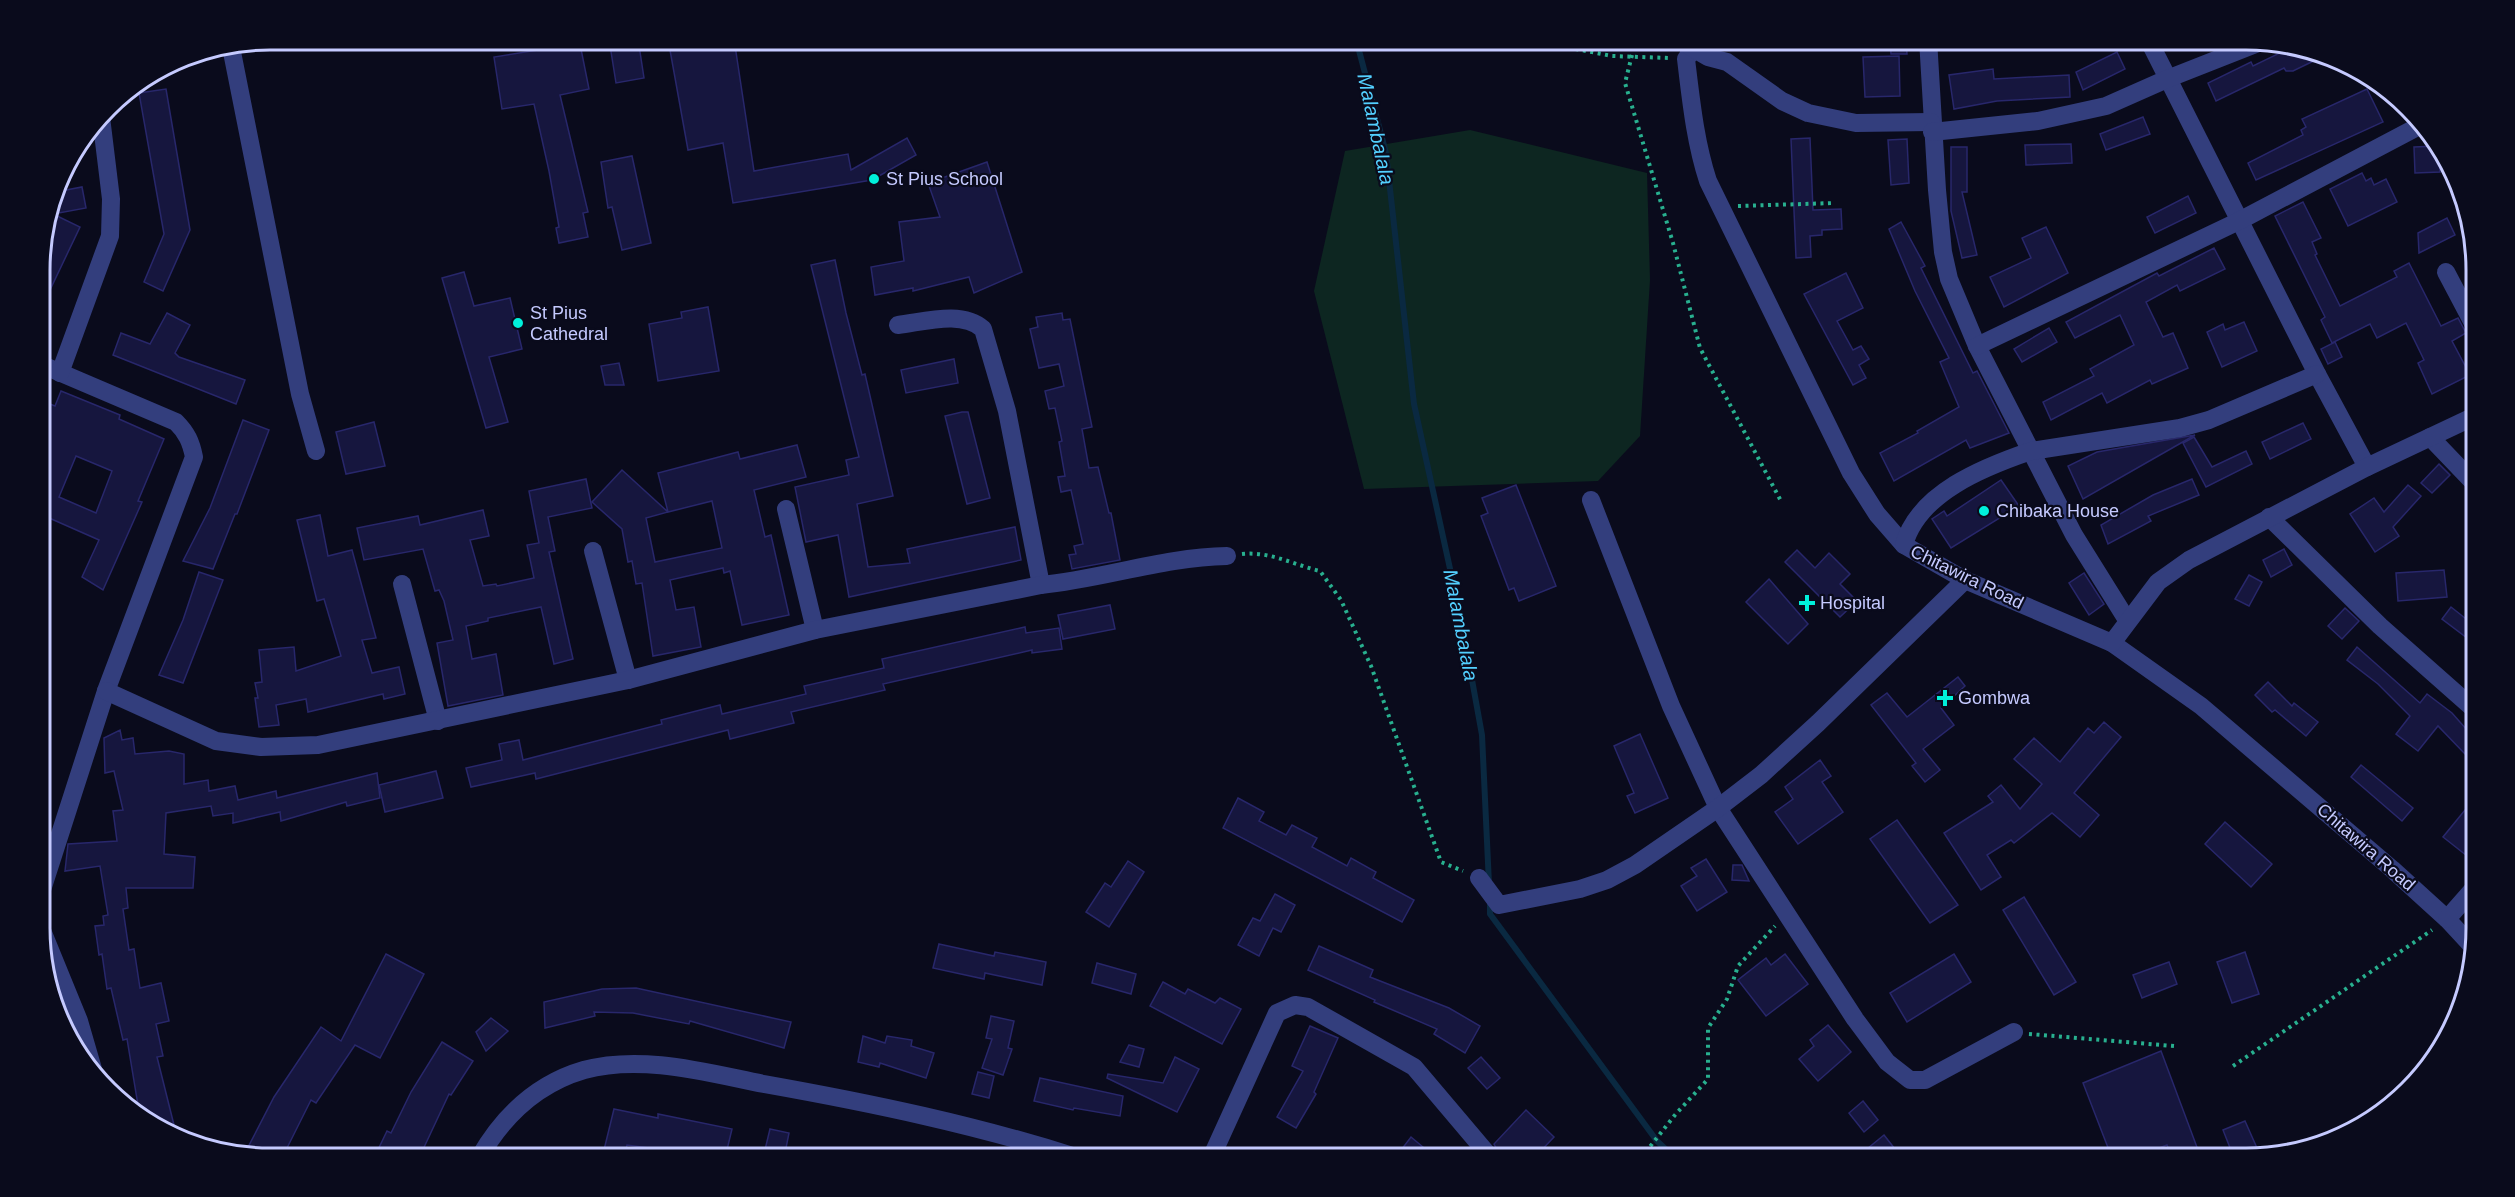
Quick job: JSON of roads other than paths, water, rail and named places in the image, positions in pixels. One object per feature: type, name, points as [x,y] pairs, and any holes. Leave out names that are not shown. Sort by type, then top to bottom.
[{"type":"street","name":"Chitawira Road","points":[[1688,50],[1701,159],[1720,207],[1851,472],[1876,514],[1904,545],[1965,580],[2112,643],[2211,713],[2447,919],[2465,939]]},
{"type":"street","points":[[1692,50],[1727,62],[1782,101],[1808,113],[1856,123],[1932,127],[2075,115],[2106,106],[2241,50]]},
{"type":"street","points":[[1928,50],[1932,127],[1943,252],[1949,279],[1977,346],[2074,535],[2127,620]]},
{"type":"street","points":[[2153,50],[2317,374],[2367,467]]},
{"type":"street","points":[[232,53],[300,394],[316,451]]},
{"type":"street","points":[[60,373],[110,236],[111,199],[102,126]]},
{"type":"street","points":[[1977,346],[2239,221],[2415,128]]},
{"type":"street","points":[[2446,272],[2466,310]]},
{"type":"street","points":[[898,325],[963,319],[976,323],[983,329],[988,340],[1006,411],[1041,585]]},
{"type":"street","points":[[50,368],[176,422],[185,431],[194,457],[106,691],[50,865]]},
{"type":"street","points":[[1904,545],[1908,530],[1918,514],[1945,491],[2001,462],[2031,451],[2180,428],[2209,420],[2317,374]]},
{"type":"street","points":[[2112,643],[2127,620],[2158,582],[2177,568],[2269,517],[2466,420]]},
{"type":"street","points":[[2430,438],[2466,475]]},
{"type":"street","points":[[1591,500],[1671,706],[1718,808],[1786,914],[1887,1062],[1910,1080],[1925,1080],[2014,1032]]},
{"type":"street","points":[[786,509],[815,630]]},
{"type":"street","points":[[2269,517],[2380,626],[2466,702]]},
{"type":"street","points":[[593,551],[628,680]]},
{"type":"street","points":[[106,691],[216,741],[261,747],[318,745],[628,680],[815,630],[1041,585],[1078,581],[1113,572],[1206,556],[1227,556]]},
{"type":"street","points":[[1479,878],[1499,905],[1580,889],[1607,880],[1635,865],[1718,808],[1761,775],[1965,580]]},
{"type":"street","points":[[402,584],[438,721]]},
{"type":"street","points":[[2447,919],[2466,897]]},
{"type":"street","points":[[51,954],[79,1021],[88,1051]]},
{"type":"street","points":[[1216,1148],[1277,1013],[1295,1005],[1308,1007],[1414,1067],[1483,1148]]},
{"type":"street","points":[[485,1148],[496,1128],[524,1101],[584,1070],[620,1064],[679,1068],[859,1101],[1019,1138],[1049,1148]]},
{"type":"waterway","name":"Malambalala","points":[[1359,50],[1386,153],[1414,404],[1461,619],[1482,735],[1489,884]]},
{"type":"waterway","name":"Malambalala","points":[[1490,900],[1490,914],[1664,1148]]},
{"type":"place","name":"St Pius School","points":[[874,179]]},
{"type":"place","name":"St Pius Cathedral","points":[[518,323]]},
{"type":"place","name":"Chibaka House","points":[[1984,511]]},
{"type":"place","name":"Hospital","points":[[1807,603]]},
{"type":"place","name":"Gombwa","points":[[1945,698]]}]
